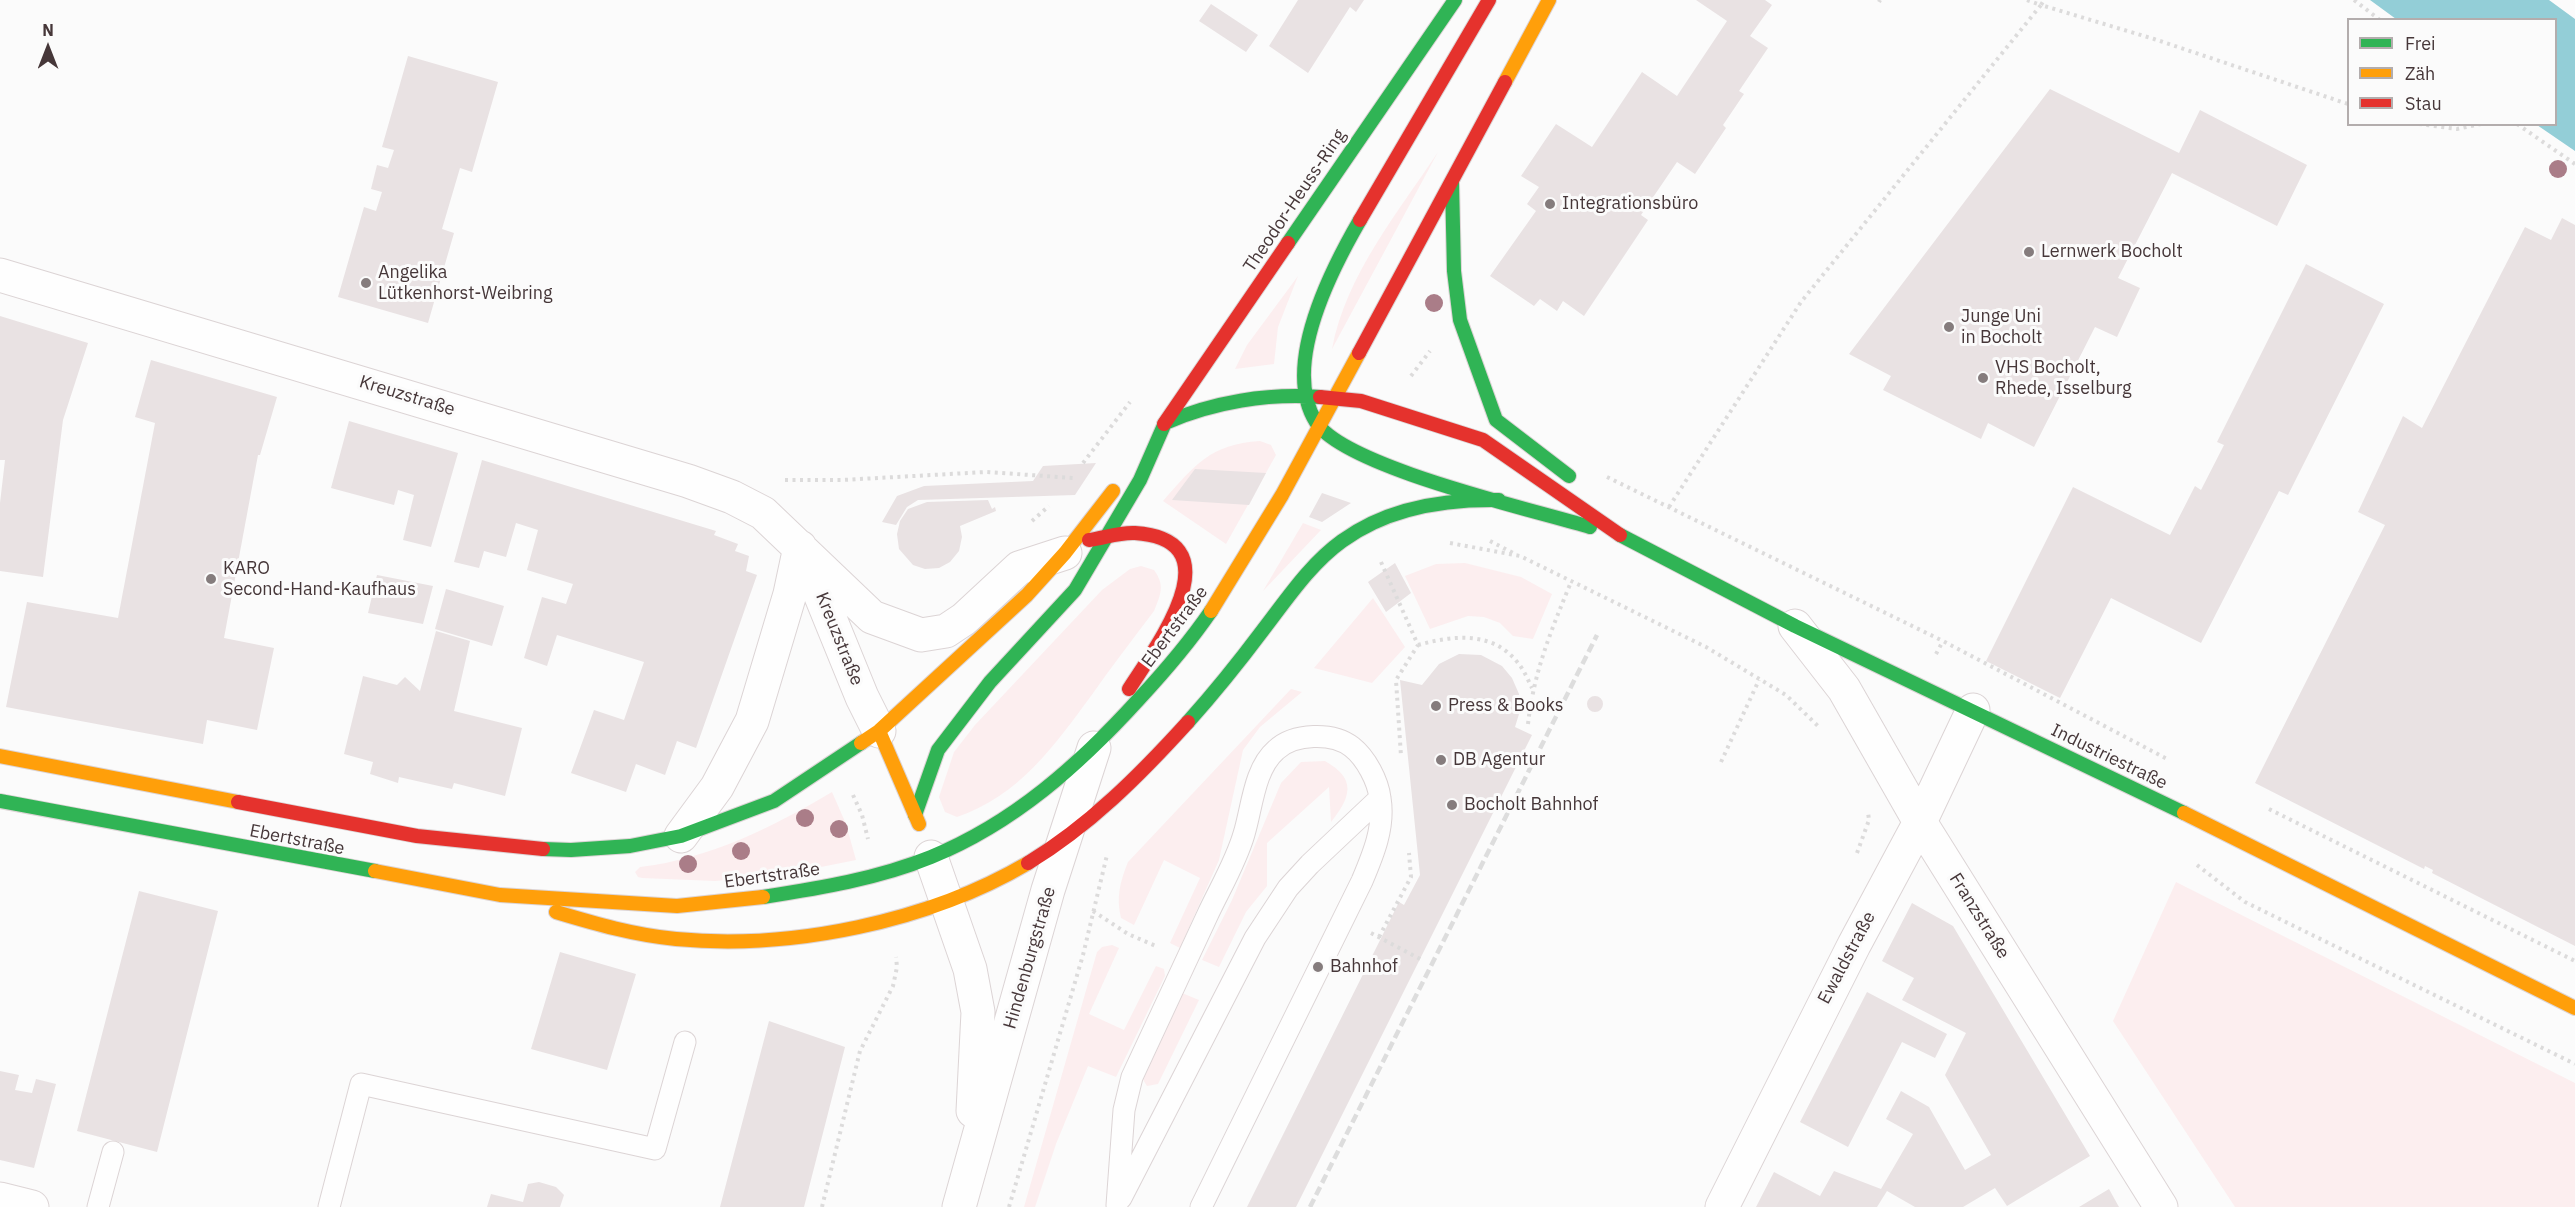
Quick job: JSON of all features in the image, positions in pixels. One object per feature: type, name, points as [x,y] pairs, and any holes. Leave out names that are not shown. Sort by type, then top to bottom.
[{"type":"main road","name":"Theodor-Heuss-Ring","points":[[1165,423],[1455,0]]},
{"type":"main road","points":[[1489,0],[1351,235],[1336,267],[1308,337],[1306,396],[1319,426],[1340,443],[1398,470],[1626,540]]},
{"type":"main road","points":[[1334,398],[1549,0]]},
{"type":"main road","points":[[1452,181],[1454,271],[1460,320],[1496,420],[1567,474],[1626,540]]},
{"type":"main road","points":[[915,815],[938,750],[947,736],[990,682],[1074,590],[1140,480],[1165,423],[1195,410],[1279,395],[1361,401],[1483,440],[1626,540]]},
{"type":"main road","name":"Ebertstraße","points":[[0,801],[500,895],[688,906],[753,899],[855,882],[927,846],[1000,822],[1041,794],[1094,748],[1154,684],[1194,635],[1249,552],[1334,398]]},
{"type":"main road","name":"Ebertstraße","points":[[0,756],[417,836],[507,847],[571,850],[630,846],[681,836],[774,801],[879,731],[1027,595],[1069,548],[1165,423]]},
{"type":"main road","points":[[500,895],[625,932],[699,942],[757,940],[832,931],[870,924],[948,900],[1025,864],[1068,836],[1105,806],[1180,731],[1323,557],[1353,533],[1387,517],[1444,501],[1465,498],[1499,500]]},
{"type":"main road","points":[[1069,548],[1106,537],[1136,533],[1161,538],[1182,552],[1188,564],[1188,579],[1183,598],[1094,748]]},
{"type":"main road","name":"Industriestraße","points":[[1626,540],[1796,626],[1973,710],[2575,1008]]},
{"type":"main road","points":[[879,731],[927,846]]},
{"type":"street","name":"Kreuzstraße","points":[[0,275],[688,481],[732,497],[763,513],[872,617],[921,635],[946,631],[964,619],[1019,568],[1069,548]]},
{"type":"street","name":"Kreuzstraße","points":[[800,547],[862,697],[879,731]]},
{"type":"street","name":"Kreuzstraße","points":[[681,836],[717,787],[752,721],[790,594],[800,547]]},
{"type":"street","name":"Franzstraße","points":[[1796,626],[1844,689],[1920,822],[2161,1207]]},
{"type":"street","name":"Ewaldstraße","points":[[1722,1207],[1848,956],[1920,822],[1973,710]]},
{"type":"street","name":"Hindenburgstraße","points":[[959,1207],[1048,890],[1068,836],[1094,748]]},
{"type":"street","name":"Hindenburgstraße","points":[[927,846],[948,900],[970,969],[978,1012],[971,1169]]},
{"type":"street","points":[[0,1199],[32,1207]]},
{"type":"lane","points":[[1117,1206],[1124,1110],[1132,1077],[1242,841],[1253,794],[1267,761],[1276,750],[1291,741],[1312,736],[1330,738],[1351,746],[1363,759],[1380,798],[1377,840],[1362,881],[1201,1207]]},
{"type":"lane","points":[[1117,1206],[1255,938],[1295,880],[1380,798]]},
{"type":"lane","points":[[329,1207],[361,1084],[656,1149],[685,1042]]},
{"type":"lane","points":[[98,1207],[113,1152]]},
{"type":"path","points":[[2027,0],[2154,39],[2347,103]]},
{"type":"path","points":[[1669,507],[1801,302],[2044,0]]},
{"type":"path","points":[[2354,0],[2377,18]]},
{"type":"path","points":[[2435,126],[2457,129],[2471,126]]},
{"type":"path","points":[[2520,126],[2575,164]]},
{"type":"path","points":[[783,480],[842,480],[986,472],[1072,478],[1134,397]]},
{"type":"path","points":[[1621,484],[1943,641],[2172,762]]},
{"type":"path","points":[[1446,543],[1520,556],[1706,647],[1786,695],[1827,735]]},
{"type":"path","points":[[1390,558],[1381,561],[1419,645]]},
{"type":"path","points":[[1528,724],[1532,688],[1539,660],[1571,582]]},
{"type":"path","points":[[1402,761],[1395,680],[1419,645],[1442,638],[1485,638],[1518,662],[1532,688]]},
{"type":"path","points":[[1721,762],[1760,680]]},
{"type":"path","points":[[2267,808],[2575,961]]},
{"type":"path","points":[[1379,937],[1411,877],[1408,842]]},
{"type":"path","points":[[1009,1207],[1083,955],[1107,855]]},
{"type":"path","points":[[2191,861],[2245,902],[2575,1064]]},
{"type":"path","points":[[1387,942],[1424,961]]},
{"type":"path","points":[[822,1207],[860,1051],[893,986],[897,967],[894,946]]},
{"type":"shaded area","points":[[1438,152],[1332,349],[1339,322],[1361,270],[1390,222]]},
{"type":"shaded area","points":[[1298,276],[1278,327],[1274,364],[1235,369],[1247,345]]},
{"type":"shaded area","points":[[1260,441],[1271,445],[1276,455],[1226,544],[1163,501],[1204,459],[1228,447]]},
{"type":"shaded area","points":[[1303,523],[1321,530],[1263,591]]},
{"type":"shaded area","points":[[1465,563],[1521,577],[1552,594],[1533,639],[1513,636],[1500,623],[1484,617],[1468,616],[1430,629],[1405,576],[1436,564]]},
{"type":"shaded area","points":[[1141,566],[1154,570],[1160,580],[1160,595],[1154,611],[1049,751],[1017,783],[979,808],[957,817],[945,812],[939,797],[954,752],[975,725],[1102,590],[1130,569]]},
{"type":"shaded area","points":[[1373,598],[1405,647],[1372,683],[1314,668]]},
{"type":"shaded area","points":[[1291,689],[1302,692],[1260,727],[1243,750],[1219,860],[1180,948],[1170,943],[1200,878],[1164,860],[1134,925],[1121,918],[1120,890],[1128,862]]},
{"type":"shaded area","points":[[1325,761],[1342,775],[1348,789],[1338,813],[1331,822],[1329,787],[1267,843],[1267,886],[1246,912],[1219,967],[1202,960],[1232,900],[1281,783],[1301,762]]},
{"type":"shaded area","points":[[832,792],[846,824],[856,860],[781,875],[715,881],[642,878],[638,877],[635,872],[640,867],[691,857],[740,840]]},
{"type":"shaded area","points":[[2176,882],[2575,1083],[2575,1207],[2235,1207],[2113,1021]]},
{"type":"shaded area","points":[[1112,945],[1119,948],[1089,1014],[1124,1030],[1156,966],[1164,969],[1165,976],[1116,1077],[1088,1066],[1056,1144],[1035,1207],[1024,1207],[1097,952],[1102,947]]},
{"type":"shaded area","points":[[1182,993],[1199,1000],[1158,1084],[1147,1086],[1142,1078]]},
{"type":"water","points":[[2370,0],[2549,0],[2575,19],[2575,151],[2538,126],[2557,126],[2557,18],[2395,18]]},
{"type":"building","points":[[1298,0],[1364,0],[1356,12],[1350,7],[1308,73],[1269,46]]},
{"type":"building","points":[[1696,0],[1765,0],[1772,5],[1750,36],[1768,48],[1739,91],[1744,94],[1723,125],[1726,128],[1695,174],[1677,162],[1641,215],[1648,220],[1584,316],[1563,301],[1557,311],[1540,299],[1534,306],[1490,276],[1536,211],[1527,204],[1539,187],[1521,176],[1556,124],[1592,147],[1642,72],[1677,96],[1727,21]]},
{"type":"building","points":[[1211,4],[1258,35],[1246,52],[1199,21]]},
{"type":"building","points":[[408,56],[498,82],[472,172],[460,168],[442,229],[454,233],[428,323],[338,297],[364,207],[376,211],[382,192],[371,189],[377,165],[388,168],[394,150],[382,147]]},
{"type":"building","name":"Lernwerk Bocholt","points":[[2050,89],[2179,153],[2200,110],[2307,165],[2277,226],[2172,173],[2118,278],[2140,288],[2117,337],[2095,327],[2034,447],[1988,423],[1981,439],[1883,390],[1891,376],[1849,354]]},
{"type":"building","points":[[2562,218],[2575,225],[2575,946],[2432,873],[2433,870],[2425,866],[2424,869],[2255,783],[2385,525],[2358,512],[2403,416],[2422,428],[2525,227],[2551,240]]},
{"type":"building","points":[[2306,264],[2384,304],[2288,495],[2279,491],[2201,643],[2111,598],[2060,698],[1986,661],[2073,487],[2170,535],[2195,486],[2201,490],[2224,445],[2217,442]]},
{"type":"building","points":[[0,316],[88,343],[63,420],[43,577],[0,571],[0,503],[5,460],[0,460]]},
{"type":"building","points":[[151,360],[277,397],[260,455],[258,455],[224,638],[274,648],[257,730],[207,720],[203,744],[6,707],[27,602],[118,618],[155,423],[135,417]]},
{"type":"building","points":[[349,421],[458,453],[431,547],[403,540],[414,495],[398,490],[394,505],[331,488]]},
{"type":"building","points":[[482,460],[716,531],[714,535],[738,544],[735,551],[749,556],[746,571],[757,575],[696,748],[677,741],[665,775],[636,764],[626,792],[571,773],[594,710],[624,720],[644,662],[557,635],[547,666],[524,658],[542,597],[566,604],[573,584],[527,570],[538,530],[516,523],[506,557],[484,551],[479,568],[454,562]]},
{"type":"building","points":[[1096,463],[1075,495],[918,500],[907,507],[896,525],[882,522],[897,496],[924,486],[1033,481],[1043,466]]},
{"type":"building","points":[[1195,469],[1266,473],[1249,505],[1172,500]]},
{"type":"building","points":[[1322,493],[1351,503],[1322,522],[1309,517]]},
{"type":"building","points":[[988,500],[992,509],[995,507],[996,511],[960,526],[962,537],[959,551],[950,562],[939,568],[925,569],[913,565],[899,549],[897,534],[900,521],[908,509],[927,502]]},
{"type":"building","points":[[1395,563],[1411,593],[1386,612],[1368,582]]},
{"type":"building","points":[[377,575],[433,586],[423,624],[368,613]]},
{"type":"building","points":[[446,589],[504,606],[492,646],[435,629]]},
{"type":"building","points":[[436,631],[470,641],[454,711],[522,728],[505,796],[454,783],[452,789],[399,777],[398,783],[370,774],[373,762],[344,754],[363,676],[397,685],[405,677],[420,691]]},
{"type":"building","points":[[1459,654],[1481,655],[1502,666],[1512,678],[1519,694],[1519,714],[1515,727],[1532,735],[1296,1207],[1247,1207],[1399,902],[1404,905],[1420,875],[1400,680],[1422,685],[1439,664]]},
{"type":"building","points":[[1595,696],[1601,698],[1603,704],[1601,710],[1595,712],[1589,710],[1587,704],[1589,698]]},
{"type":"building","points":[[139,891],[218,911],[157,1152],[77,1131]]},
{"type":"building","points":[[1912,903],[1953,926],[2090,1156],[2007,1206],[1995,1188],[1963,1207],[1915,1207],[1887,1191],[1877,1207],[1756,1207],[1774,1172],[1820,1196],[1834,1171],[1881,1189],[1913,1134],[1886,1119],[1901,1091],[1929,1107],[1965,1170],[1991,1155],[1945,1075],[1966,1033],[1902,1000],[1914,978],[1882,961]]},
{"type":"building","points":[[560,952],[636,974],[607,1070],[531,1049]]},
{"type":"building","points":[[1867,992],[1947,1034],[1935,1058],[1902,1042],[1848,1147],[1800,1122]]},
{"type":"building","points":[[769,1021],[845,1047],[804,1207],[720,1207]]},
{"type":"building","points":[[0,1071],[19,1075],[15,1090],[32,1093],[36,1079],[56,1084],[34,1168],[0,1160]]},
{"type":"building","points":[[539,1182],[556,1187],[564,1195],[560,1207],[487,1207],[491,1194],[523,1202],[528,1184]]},
{"type":"building","points":[[2109,1189],[2119,1207],[2079,1207]]},
{"type":"railway","points":[[1310,1207],[1597,635]]},
{"type":"traffic: fast","points":[[1288,243],[1455,0]]},
{"type":"traffic: fast","points":[[1452,183],[1454,271],[1460,320],[1496,420],[1569,476]]},
{"type":"traffic: fast","points":[[1360,220],[1324,291],[1307,347],[1304,374],[1307,399],[1316,422],[1334,439],[1400,471],[1590,527]]},
{"type":"traffic: fast","points":[[915,815],[938,750],[990,682],[1075,590],[1140,480],[1165,423],[1221,404],[1281,396],[1320,397]]},
{"type":"traffic: fast","points":[[1188,722],[1236,666],[1300,582],[1330,550],[1342,541],[1359,530],[1397,513],[1458,501],[1499,500]]},
{"type":"traffic: fast","points":[[1620,535],[1795,626],[2184,813]]},
{"type":"traffic: fast","points":[[763,897],[869,877],[911,865],[961,843],[990,827],[1044,790],[1093,747],[1167,667],[1211,611]]},
{"type":"traffic: fast","points":[[543,849],[571,850],[630,846],[681,836],[774,801],[861,743]]},
{"type":"traffic: fast","points":[[0,801],[375,871]]},
{"type":"traffic: slow","points":[[1505,82],[1549,0]]},
{"type":"traffic: slow","points":[[1211,611],[1282,495],[1359,353]]},
{"type":"traffic: slow","points":[[861,743],[879,731],[1027,595],[1065,553],[1113,491]]},
{"type":"traffic: slow","points":[[879,731],[919,824]]},
{"type":"traffic: slow","points":[[0,756],[238,802]]},
{"type":"traffic: slow","points":[[2184,813],[2575,1008]]},
{"type":"traffic: slow","points":[[556,912],[600,925],[660,937],[720,941],[765,940],[812,935],[903,916],[989,884],[1028,863]]},
{"type":"traffic: slow","points":[[375,871],[500,895],[677,906],[763,897]]},
{"type":"traffic: jam","points":[[1360,220],[1489,0]]},
{"type":"traffic: jam","points":[[1359,353],[1505,82]]},
{"type":"traffic: jam","points":[[1164,424],[1288,243]]},
{"type":"traffic: jam","points":[[1320,397],[1361,401],[1483,440],[1620,535]]},
{"type":"traffic: jam","points":[[1089,540],[1135,533],[1165,540],[1181,554],[1185,574],[1181,597],[1156,647],[1129,689]]},
{"type":"traffic: jam","points":[[1028,863],[1093,816],[1188,722]]},
{"type":"traffic: jam","points":[[238,802],[417,836],[543,849]]},
{"type":"place","name":"Integrationsbüro","points":[[1550,204]]},
{"type":"place","name":"Lernwerk Bocholt","points":[[2029,252]]},
{"type":"place","name":"Angelika Lütkenhorst-Weibring","points":[[366,283]]},
{"type":"place","name":"Junge Uni in Bocholt","points":[[1949,327]]},
{"type":"place","name":"VHS Bocholt, Rhede, Isselburg","points":[[1983,378]]},
{"type":"place","name":"KARO Second-Hand-Kaufhaus","points":[[211,579]]},
{"type":"place","name":"Press & Books","points":[[1436,706]]},
{"type":"place","name":"DB Agentur","points":[[1441,760]]},
{"type":"place","name":"Bocholt Bahnhof","points":[[1452,805]]},
{"type":"place","name":"Bahnhof","points":[[1318,967]]}]
